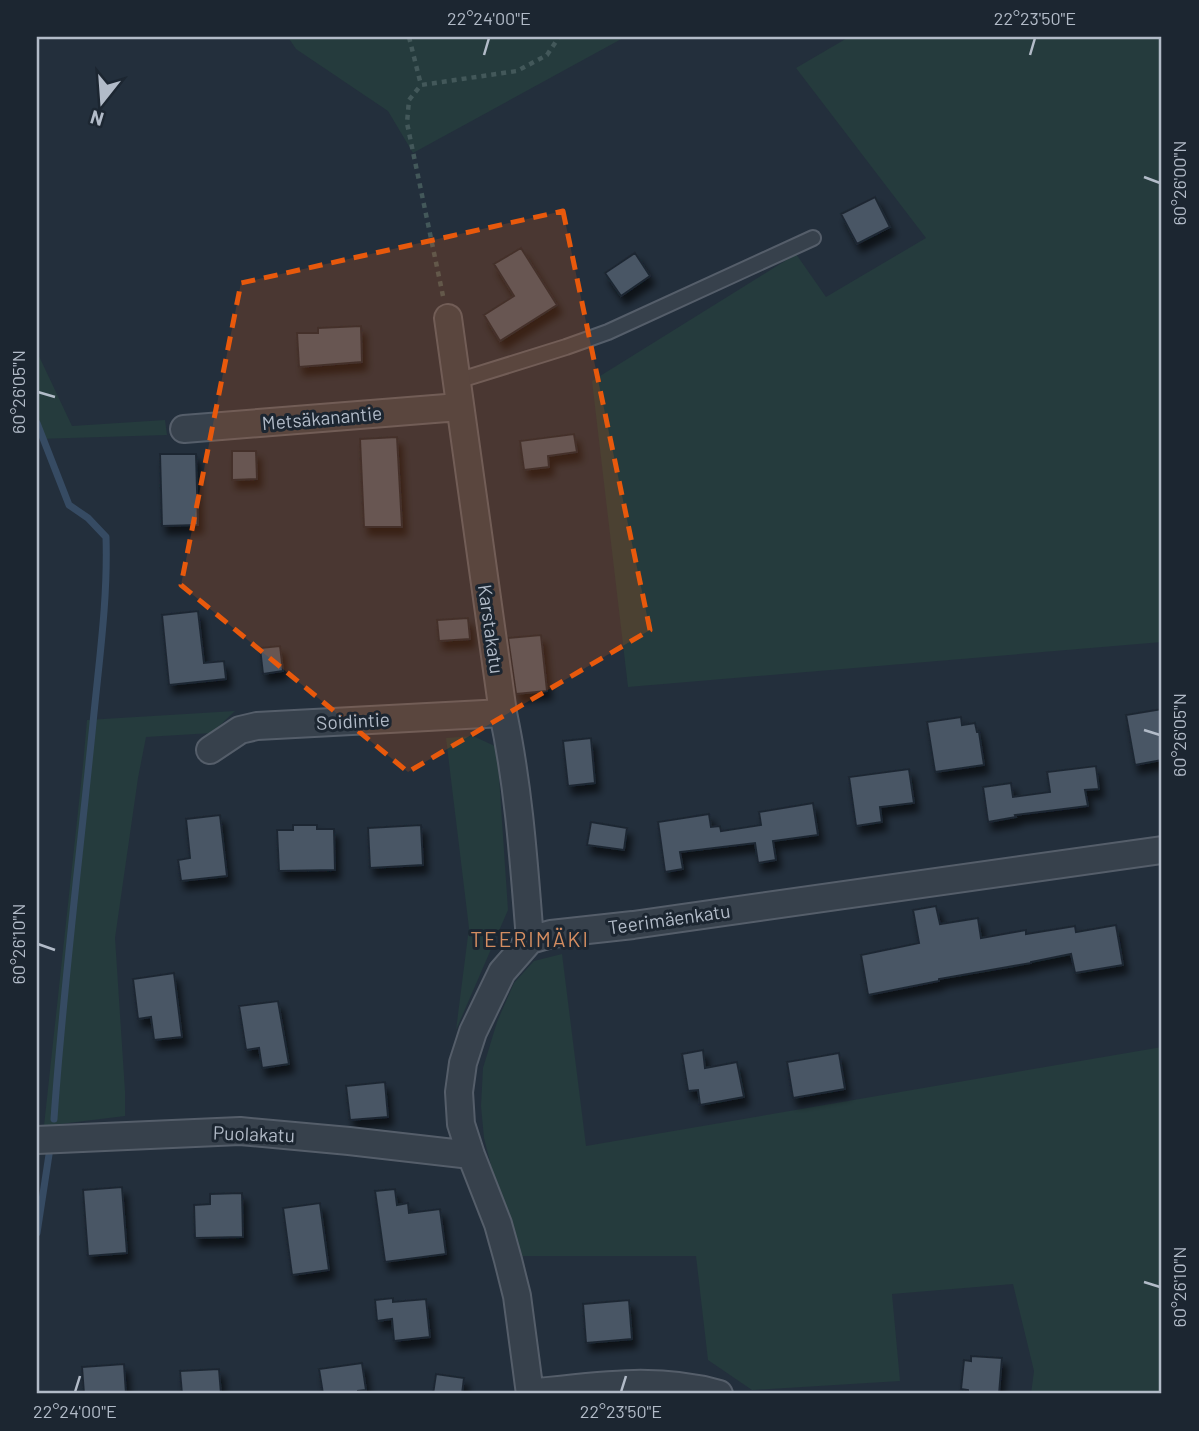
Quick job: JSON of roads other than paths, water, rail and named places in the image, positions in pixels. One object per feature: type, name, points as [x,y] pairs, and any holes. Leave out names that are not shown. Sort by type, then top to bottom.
[{"type":"street","name":"Karstakatu","points":[[448,318],[503,713],[513,758],[530,940]]},
{"type":"street","name":"Metsäkanantie","points":[[184,429],[459,407]]},
{"type":"street","name":"Soidintie","points":[[210,750],[240,730],[257,726],[503,713]]},
{"type":"street","name":"Teerimäenkatu","points":[[530,940],[551,934],[633,925],[1162,850]]},
{"type":"street","points":[[530,940],[502,972],[473,1032],[463,1063],[459,1092],[461,1124],[486,1191],[517,1296],[530,1394],[604,1385],[652,1384],[696,1387],[719,1394]]},
{"type":"street","name":"Puolakatu","points":[[37,1140],[240,1130],[471,1155]]},
{"type":"lane","points":[[457,381],[608,332],[813,238]]},
{"type":"waterway","points":[[37,423],[69,505],[88,518],[106,537],[103,630],[54,1119]]},
{"type":"waterway","points":[[37,1233],[50,1148]]},
{"type":"district","name":"TEERIMÄKI","points":[[530,940]]}]
